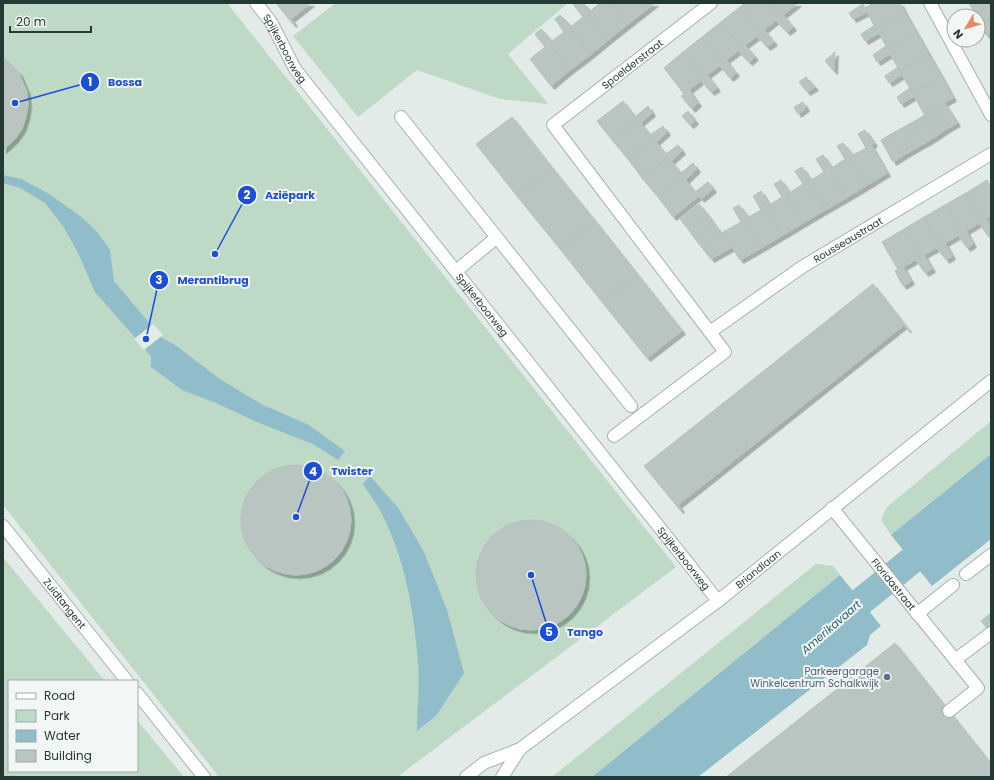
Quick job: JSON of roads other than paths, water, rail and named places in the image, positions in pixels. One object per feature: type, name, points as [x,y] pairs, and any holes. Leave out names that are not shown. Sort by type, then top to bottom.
[{"type":"street","name":"Spijkerboorweg","points":[[256,3],[271,22],[295,69],[718,601]]},
{"type":"street","name":"Spoelderstraat","points":[[710,3],[553,125],[710,332]]},
{"type":"street","points":[[930,3],[991,115]]},
{"type":"street","points":[[401,117],[631,406]]},
{"type":"street","name":"Rousseaustraat","points":[[710,332],[802,267],[991,154]]},
{"type":"street","points":[[456,271],[496,238]]},
{"type":"street","points":[[614,436],[725,352],[710,332]]},
{"type":"street","name":"Briandlaan","points":[[466,777],[484,763],[520,749],[718,601],[991,381]]},
{"type":"street","name":"Floridastraat","points":[[832,508],[978,688],[949,711]]},
{"type":"street","name":"Zuidtangent","points":[[3,526],[126,680]]},
{"type":"street","points":[[966,574],[991,555]]},
{"type":"street","points":[[915,610],[953,585]]},
{"type":"street","points":[[955,660],[991,633]]},
{"type":"street","points":[[138,694],[204,777]]},
{"type":"street","name":"Briandlaan","points":[[502,777],[520,749]]},
{"type":"water","points":[[3,175],[21,179],[51,195],[84,219],[97,232],[110,250],[114,281],[162,338],[175,345],[220,379],[261,404],[309,425],[345,451],[338,460],[313,444],[182,390],[151,367],[151,357],[146,350],[95,292],[78,253],[63,226],[45,203],[20,188],[3,183]]},
{"type":"water","points":[[991,454],[991,539],[932,586],[891,535]]},
{"type":"water","points":[[370,476],[399,509],[424,552],[447,610],[464,673],[436,716],[417,731],[419,671],[411,604],[402,565],[389,528],[380,510],[363,484]]},
{"type":"water","points":[[840,575],[881,626],[870,635],[867,645],[698,777],[592,777]]},
{"type":"waterway","name":"Amerikavaart","points":[[832,625],[991,496]]},
{"type":"place","name":"Bossa","points":[[15,103]]},
{"type":"place","name":"Aziëpark","points":[[215,254]]},
{"type":"place","name":"Merantibrug","points":[[146,339]]},
{"type":"place","name":"Twister","points":[[296,517]]},
{"type":"place","name":"Tango","points":[[531,575]]},
{"type":"place","name":"Parkeergarage Winkelcentrum Schalkwijk","points":[[887,677]]}]
